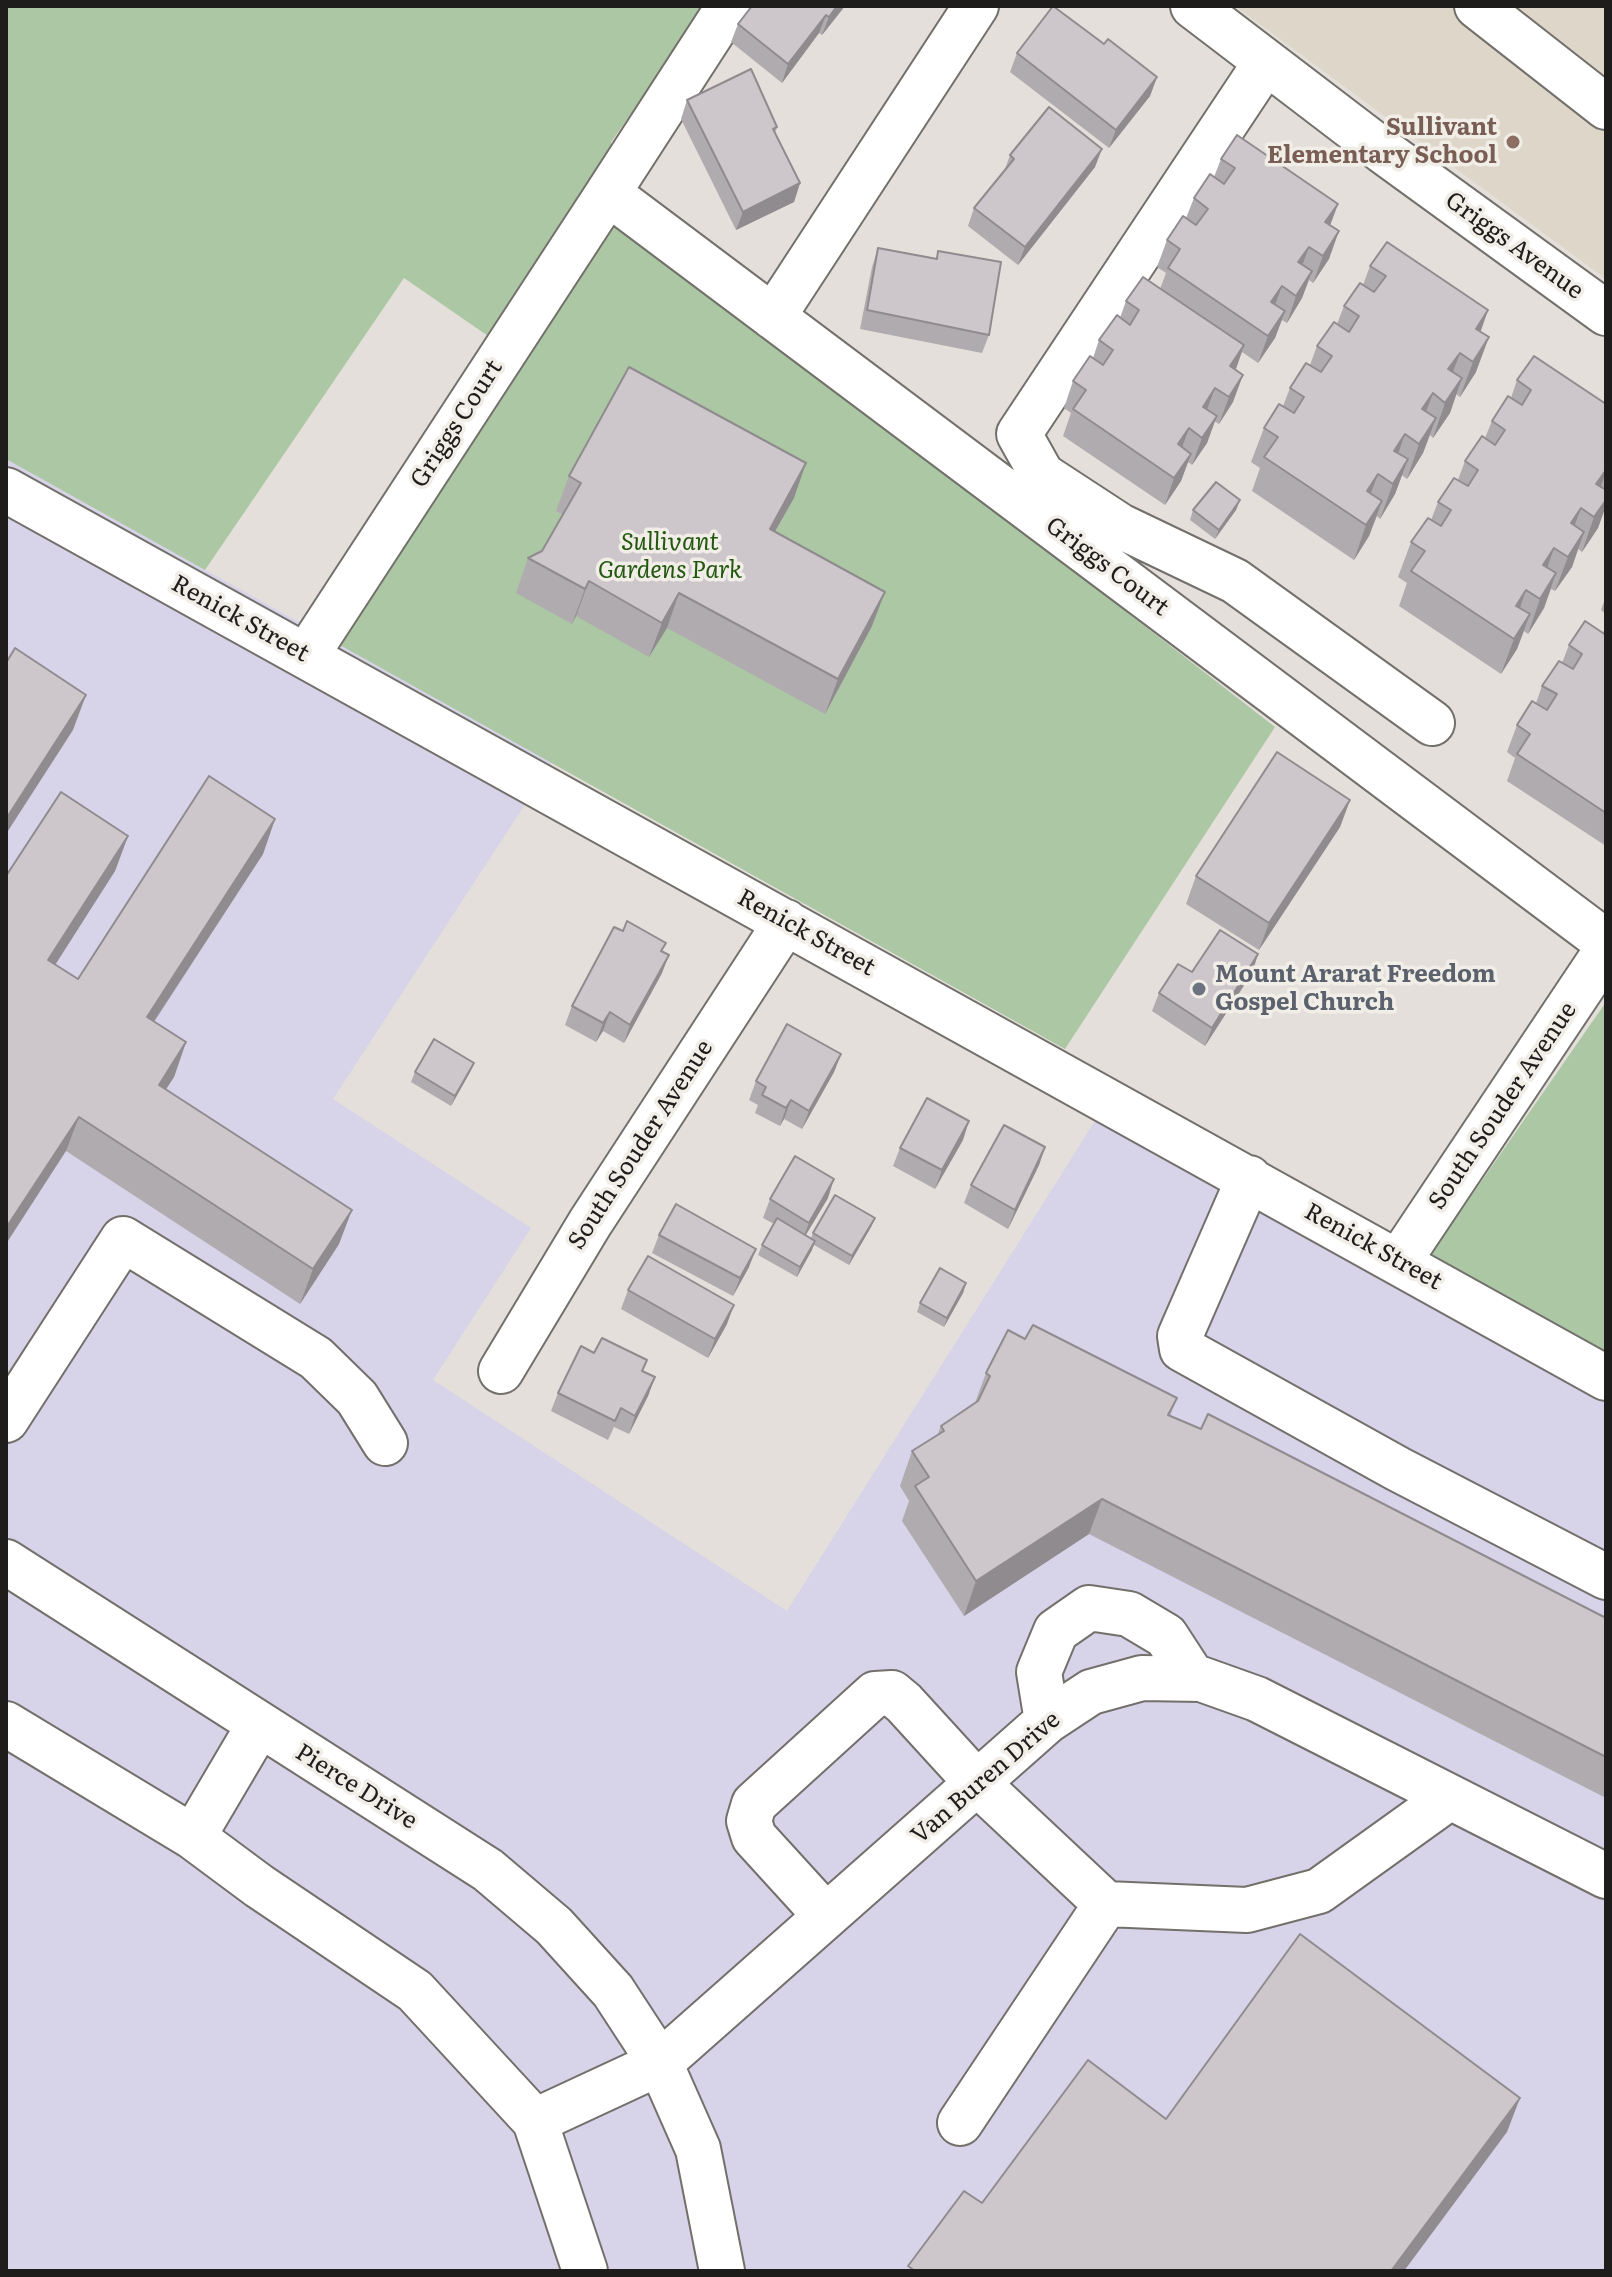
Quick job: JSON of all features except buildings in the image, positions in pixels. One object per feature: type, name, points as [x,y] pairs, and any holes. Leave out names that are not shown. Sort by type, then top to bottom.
[{"type":"street","name":"Griggs Court","points":[[306,656],[729,6]]},
{"type":"street","points":[[773,317],[976,6]]},
{"type":"street","name":"Griggs Avenue","points":[[1193,6],[1606,313]]},
{"type":"street","points":[[1477,6],[1606,107]]},
{"type":"street","points":[[1266,62],[1019,434],[1042,475],[1120,526],[1235,581],[1432,723]]},
{"type":"street","name":"Griggs Court","points":[[608,193],[1606,942]]},
{"type":"street","name":"Renick Street","points":[[6,490],[1606,1378]]},
{"type":"street","name":"South Souder Avenue","points":[[501,1371],[590,1223],[786,922]]},
{"type":"street","name":"South Souder Avenue","points":[[1399,1261],[1606,951]]},
{"type":"street","points":[[1249,1178],[1180,1336],[1182,1349],[1398,1469],[1606,1577]]},
{"type":"street","points":[[12,1396],[123,1239],[316,1358],[341,1379],[385,1443]]},
{"type":"street","name":"Pierce Drive","points":[[6,1562],[488,1870],[554,1926],[613,1991],[660,2063]]},
{"type":"street","points":[[1047,1721],[1039,1672],[1056,1631],[1089,1608],[1129,1614],[1166,1636],[1194,1679]]},
{"type":"street","name":"Van Buren Drive","points":[[535,2121],[660,2063],[1047,1721],[1091,1692],[1142,1678],[1194,1679],[1257,1699],[1606,1876]]},
{"type":"street","points":[[826,1916],[754,1837],[749,1821],[754,1804],[875,1694],[892,1693],[904,1703],[978,1784],[1106,1904],[1247,1910],[1319,1891],[1450,1797]]},
{"type":"street","points":[[6,1724],[193,1837],[259,1886],[415,1991],[535,2121],[585,2271]]},
{"type":"street","points":[[193,1837],[259,1725]]},
{"type":"street","points":[[960,2123],[1106,1904]]},
{"type":"street","points":[[660,2063],[698,2149],[722,2271]]},
{"type":"shaded area","name":"Sullivant Elementary School","points":[[1235,6],[1606,6],[1606,279]]},
{"type":"shaded area","points":[[6,459],[552,763],[333,1099],[531,1228],[433,1380],[787,1611],[1120,1081],[1606,1351],[1606,2271],[6,2271]]},
{"type":"green space","name":"Sullivant Gardens Park","points":[[6,6],[707,6],[611,142],[608,210],[1275,727],[1065,1049],[338,644],[517,356],[404,278],[205,570],[6,459]]},
{"type":"green space","points":[[1606,1002],[1606,1351],[1431,1254]]},
{"type":"place","name":"Sullivant Elementary School","points":[[1513,142]]},
{"type":"place","name":"Mount Ararat Freedom Gospel Church","points":[[1199,989]]}]
